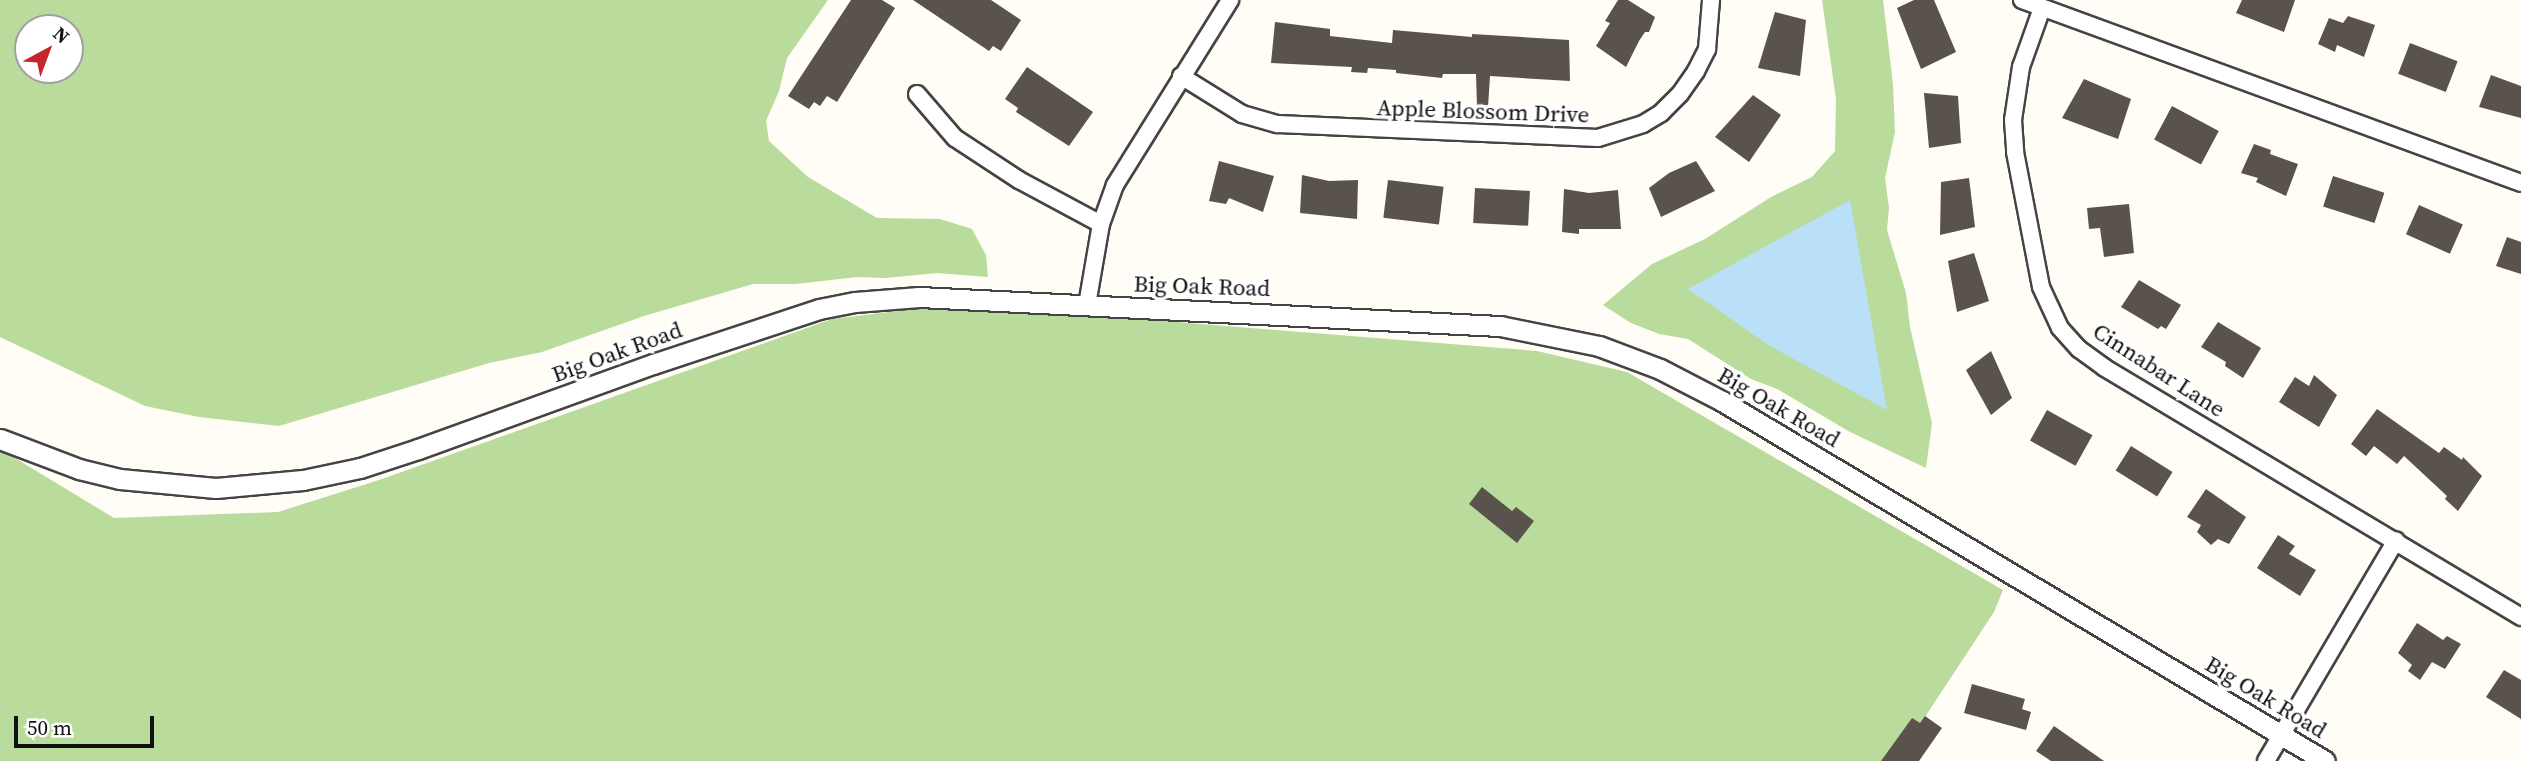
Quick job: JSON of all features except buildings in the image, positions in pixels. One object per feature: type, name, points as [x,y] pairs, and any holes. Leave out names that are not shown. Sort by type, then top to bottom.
[{"type":"street","points":[[1087,305],[1101,224],[1115,185],[1230,0]]},
{"type":"street","name":"Apple Blossom Drive","points":[[1181,75],[1242,114],[1278,124],[1598,138],[1643,124],[1661,113],[1680,94],[1707,49],[1711,0]]},
{"type":"street","points":[[2022,0],[2521,183]]},
{"type":"street","name":"Cinnabar Lane","points":[[2042,8],[2021,67],[2013,121],[2015,152],[2041,287],[2060,328],[2079,349],[2105,368],[2521,617]]},
{"type":"street","points":[[917,94],[955,138],[1019,180],[1101,224]]},
{"type":"street","name":"Big Oak Road","points":[[0,439],[36,455],[120,479],[216,488],[303,480],[360,468],[418,449],[653,364],[819,309],[855,302],[919,297],[1500,326],[1600,346],[1660,369],[1723,401],[2325,761]]},
{"type":"street","points":[[2266,761],[2396,541]]},
{"type":"green space","points":[[0,0],[828,0],[787,58],[779,91],[766,121],[769,141],[808,177],[877,218],[940,219],[972,229],[986,255],[988,277],[937,273],[885,278],[857,277],[796,284],[753,284],[644,316],[542,352],[489,363],[279,426],[199,417],[145,406],[0,337]]},
{"type":"green space","points":[[1822,0],[1883,0],[1893,84],[1895,132],[1885,178],[1889,208],[1887,230],[1906,293],[1910,327],[1932,423],[1926,468],[1850,432],[1777,389],[1751,379],[1688,339],[1659,334],[1631,323],[1603,305],[1652,264],[1705,239],[1771,197],[1812,177],[1835,151],[1836,99]]},
{"type":"green space","points":[[922,308],[1028,310],[1537,351],[1627,372],[2003,590],[1994,612],[1896,761],[0,761],[0,449],[114,518],[278,512],[379,480],[832,319]]},
{"type":"water","points":[[1850,200],[1887,410],[1770,346],[1688,289]]}]
